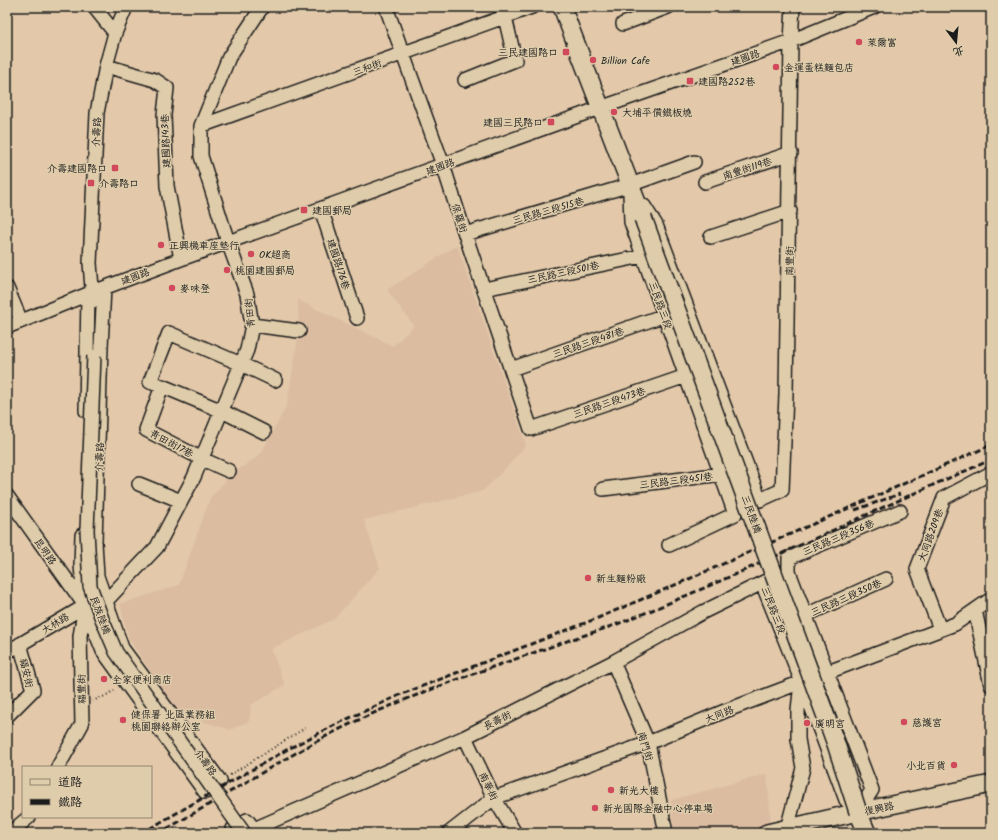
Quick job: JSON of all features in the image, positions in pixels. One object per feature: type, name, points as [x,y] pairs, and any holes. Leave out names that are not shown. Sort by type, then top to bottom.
[{"type":"main road","name":"三民路三段","points":[[562,7],[643,218]]},
{"type":"main road","name":"三民陸橋","points":[[643,218],[834,736],[858,812]]},
{"type":"main road","name":"復興路","points":[[767,833],[787,831],[858,812],[991,784]]},
{"type":"main road","name":"三民路三段","points":[[858,812],[867,833]]},
{"type":"street","points":[[94,7],[115,32]]},
{"type":"street","name":"介壽路","points":[[95,291],[86,356],[86,462],[81,566],[85,606],[103,651],[205,792],[220,781],[122,648],[97,576],[95,542],[101,347],[95,291],[90,263],[97,113],[106,66],[115,32],[126,7]]},
{"type":"street","name":"青田街","points":[[106,602],[157,547],[194,477],[247,350],[252,325],[247,294],[228,242],[200,156],[201,126],[228,57],[262,7]]},
{"type":"street","name":"保羅街","points":[[386,7],[443,164],[531,429]]},
{"type":"street","name":"三和街","points":[[201,126],[403,54],[503,12],[532,7]]},
{"type":"street","points":[[623,24],[653,10],[668,7]]},
{"type":"street","name":"南豐街","points":[[760,500],[782,490],[786,394],[793,7]]},
{"type":"street","name":"建國路","points":[[7,327],[95,291],[181,259],[443,164],[792,41],[874,7]]},
{"type":"street","points":[[465,80],[515,60],[503,12]]},
{"type":"street","name":"建國路143巷","points":[[106,66],[155,80],[167,88],[164,115],[167,186],[181,259]]},
{"type":"street","name":"南豐街119巷","points":[[704,182],[790,153]]},
{"type":"street","name":"三民路三段515巷","points":[[465,234],[630,185],[694,162]]},
{"type":"street","name":"三民路三段","points":[[630,185],[631,222],[735,514],[669,545]]},
{"type":"street","name":"三民路三段","points":[[630,185],[656,225],[760,500]]},
{"type":"street","name":"建國路176巷","points":[[321,209],[357,318]]},
{"type":"street","points":[[711,237],[790,211]]},
{"type":"street","name":"三民路三段501巷","points":[[484,289],[643,256]]},
{"type":"street","points":[[7,288],[21,321]]},
{"type":"street","name":"介壽路","points":[[94,356],[95,291]]},
{"type":"street","name":"三民路三段481巷","points":[[511,369],[665,315]]},
{"type":"street","points":[[252,325],[298,331]]},
{"type":"street","points":[[264,432],[222,411],[150,382],[169,333],[275,380]]},
{"type":"street","name":"民族陸橋","points":[[94,356],[87,530],[90,586],[116,652],[251,832]]},
{"type":"street","name":"三民路三段473巷","points":[[531,429],[686,376]]},
{"type":"street","name":"青田街17巷","points":[[162,386],[146,430],[202,459]]},
{"type":"street","points":[[202,459],[229,471]]},
{"type":"street","name":"三民路三段451巷","points":[[602,489],[722,475],[749,469]]},
{"type":"street","name":"大同路209巷","points":[[940,629],[917,569],[944,498],[991,473]]},
{"type":"street","points":[[139,484],[181,501]]},
{"type":"street","name":"昆明路","points":[[7,496],[85,606]]},
{"type":"street","name":"三民路三段356巷","points":[[790,572],[789,558],[900,511]]},
{"type":"street","points":[[790,572],[872,790],[858,812]]},
{"type":"street","name":"三民路三段","points":[[790,572],[762,583],[802,682],[846,800],[858,812]]},
{"type":"street","name":"三民路三段350巷","points":[[806,615],[886,579]]},
{"type":"street","name":"長壽街","points":[[251,832],[465,737],[613,662],[702,612],[762,583]]},
{"type":"street","name":"大同路","points":[[449,833],[494,798],[648,744],[827,672],[955,624],[991,599]]},
{"type":"street","name":"大林路","points":[[7,652],[85,606],[106,602]]},
{"type":"street","name":"福豐街","points":[[59,766],[82,724],[80,636],[85,606]]},
{"type":"street","points":[[975,610],[991,685]]},
{"type":"street","name":"福安街","points":[[7,716],[34,690],[20,644]]},
{"type":"street","name":"南門街","points":[[613,662],[648,744],[666,833]]},
{"type":"street","points":[[127,684],[145,679]]},
{"type":"street","points":[[787,831],[803,768],[798,739],[798,710],[802,682]]},
{"type":"street","name":"南華街","points":[[465,737],[494,798],[515,833]]},
{"type":"street","points":[[10,833],[27,818]]},
{"type":"street","points":[[236,833],[233,829],[247,820],[251,832]]},
{"type":"path","points":[[81,705],[105,696],[127,684]]},
{"type":"path","points":[[220,781],[305,728]]},
{"type":"shaded area","points":[[457,245],[526,445],[509,465],[483,491],[364,520],[380,568],[334,619],[271,649],[285,685],[251,705],[249,721],[230,730],[177,713],[129,639],[120,604],[179,585],[210,498],[232,474],[260,455],[287,405],[299,331],[298,300],[393,346],[414,326],[387,290]]},
{"type":"shaded area","points":[[767,774],[772,833],[674,833],[671,800]]},
{"type":"railway","points":[[142,833],[288,749],[341,722],[402,694],[598,618],[991,445]]},
{"type":"railway","points":[[159,833],[319,740],[394,704],[448,683],[630,619],[721,581],[901,499],[991,460]]},
{"type":"railway","points":[[855,510],[900,494]]},
{"type":"place","name":"萊爾富","points":[[859,42]]},
{"type":"place","name":"三民建國路口","points":[[566,52]]},
{"type":"place","name":"Billion Cafe","points":[[593,60]]},
{"type":"place","name":"金運蛋糕麵包店","points":[[776,67]]},
{"type":"place","name":"建國路252巷","points":[[690,81]]},
{"type":"place","name":"大埔平價鐵板燒","points":[[614,112]]},
{"type":"place","name":"建國三民路口","points":[[551,122]]},
{"type":"place","name":"介壽建國路口","points":[[115,168]]},
{"type":"place","name":"介壽路口","points":[[91,183]]},
{"type":"place","name":"建國郵局","points":[[304,210]]},
{"type":"place","name":"正興機車座墊行","points":[[161,245]]},
{"type":"place","name":"OK超商","points":[[251,254]]},
{"type":"place","name":"桃園建國郵局","points":[[227,270]]},
{"type":"place","name":"麥味登","points":[[172,288]]},
{"type":"place","name":"新生麵粉廠","points":[[588,578]]},
{"type":"place","name":"全家便利商店","points":[[104,679]]},
{"type":"place","name":"健保署 北區業務組 桃園聯絡辦公室","points":[[123,720]]},
{"type":"place","name":"慈護宮","points":[[904,722]]},
{"type":"place","name":"廣明宮","points":[[807,723]]},
{"type":"place","name":"小北百貨","points":[[954,765]]},
{"type":"place","name":"新光大樓","points":[[611,790]]},
{"type":"place","name":"新光國際金融中心停車場","points":[[595,808]]}]
